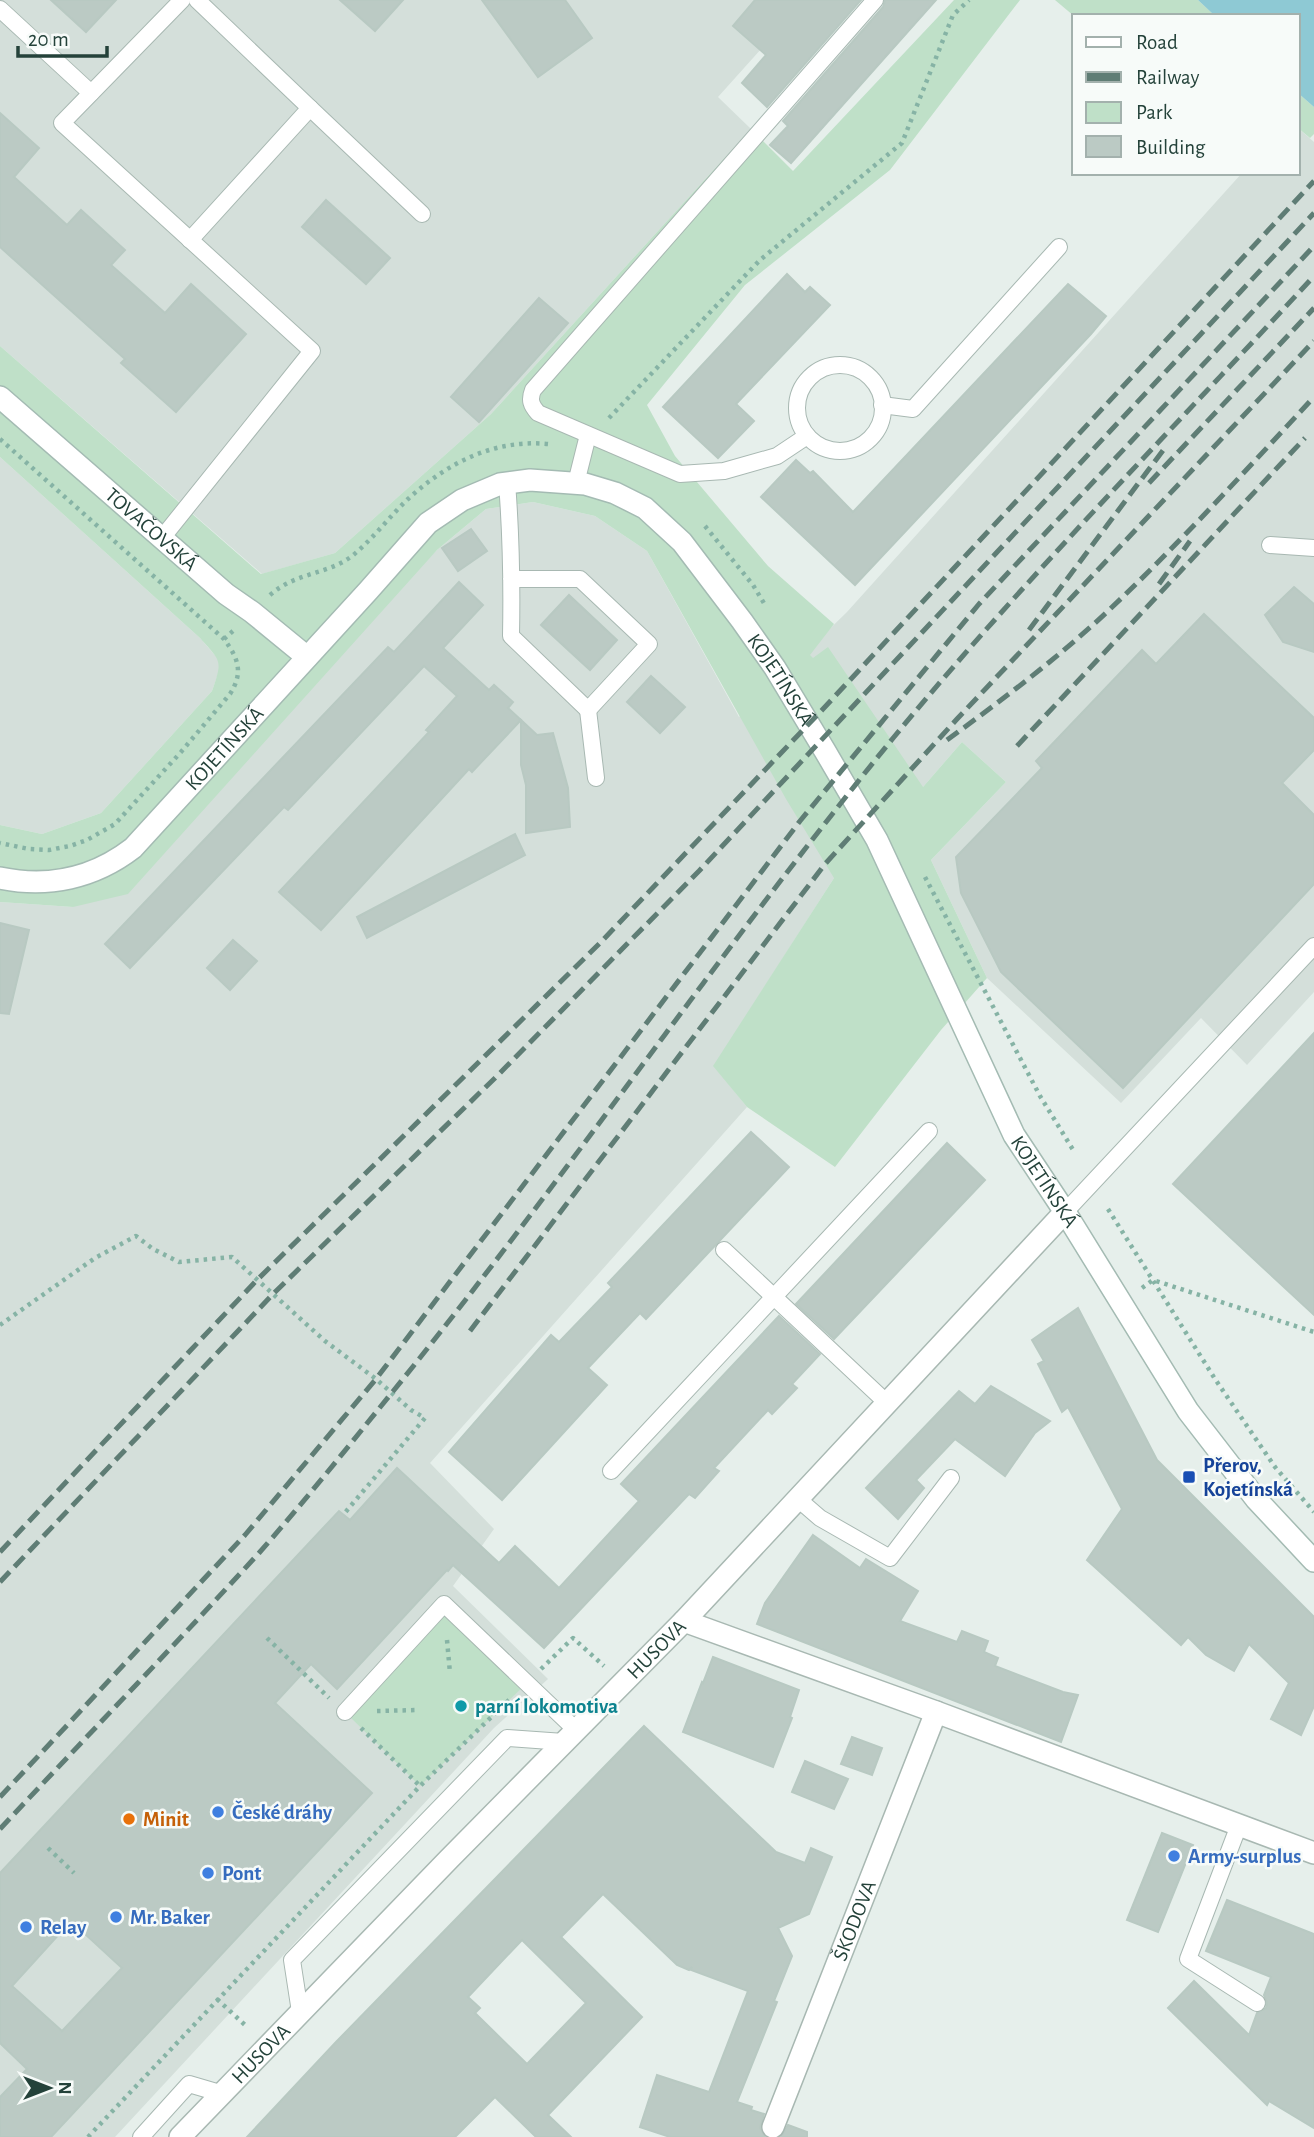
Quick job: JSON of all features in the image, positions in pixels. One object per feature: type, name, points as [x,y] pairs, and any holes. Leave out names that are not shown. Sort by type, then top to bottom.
[{"type":"main road","name":"TOVAČOVSKÁ","points":[[0,397],[226,594],[307,657]]},
{"type":"main road","name":"KOJETÍNSKÁ","points":[[0,878],[41,883],[69,879],[117,860],[133,848],[428,523],[462,500],[507,483],[530,480],[576,483],[615,493],[645,508],[682,542],[775,668],[877,840],[1014,1135],[1188,1411],[1256,1499],[1314,1561]]},
{"type":"main road","name":"HUSOVA","points":[[180,2137],[684,1621],[1065,1212]]},
{"type":"main road","points":[[684,1621],[1314,1853]]},
{"type":"main road","name":"ŠKODOVA","points":[[771,2132],[936,1712]]},
{"type":"lane","points":[[162,538],[312,351],[62,123],[181,0]]},
{"type":"lane","points":[[197,0],[422,214]]},
{"type":"lane","points":[[807,436],[777,456],[724,471],[680,474],[538,413],[531,406],[530,397],[533,390],[875,0]]},
{"type":"lane","points":[[0,9],[91,93]]},
{"type":"lane","points":[[190,240],[310,108]]},
{"type":"lane","points":[[882,405],[913,409],[1059,247]]},
{"type":"lane","points":[[840,365],[854,367],[866,374],[876,384],[882,405],[880,426],[872,438],[860,447],[846,451],[832,451],[818,446],[807,436],[800,424],[797,410],[798,397],[804,384],[827,367],[840,365]]},
{"type":"lane","points":[[576,483],[588,435]]},
{"type":"lane","points":[[507,483],[512,535],[510,636],[588,710],[596,778]]},
{"type":"lane","points":[[1270,545],[1314,548]]},
{"type":"lane","points":[[511,579],[580,579],[649,644],[588,710]]},
{"type":"lane","points":[[1065,1212],[1314,946]]},
{"type":"lane","points":[[611,1472],[929,1131]]},
{"type":"lane","points":[[724,1250],[887,1403]]},
{"type":"lane","points":[[798,1499],[820,1518],[890,1558],[950,1478]]},
{"type":"lane","points":[[345,1712],[444,1604],[570,1736]]},
{"type":"lane","points":[[300,2012],[292,1960],[507,1738],[570,1736]]},
{"type":"lane","points":[[1239,1825],[1188,1959],[1256,2003]]},
{"type":"lane","points":[[141,2137],[189,2084],[223,2094]]},
{"type":"path","points":[[588,435],[615,413],[760,260],[902,143],[953,15],[969,0]]},
{"type":"path","points":[[0,439],[224,639],[236,655],[238,671],[230,694],[115,824],[88,840],[59,848],[29,849],[0,843]]},
{"type":"path","points":[[923,873],[1040,1096],[1074,1153]]},
{"type":"path","points":[[1108,1209],[1215,1379],[1275,1467],[1314,1512]]},
{"type":"path","points":[[0,1325],[95,1258],[136,1236],[153,1249],[179,1262],[232,1257],[325,1342],[376,1379],[411,1410],[425,1418],[343,1514]]},
{"type":"path","points":[[1121,1302],[1153,1280]]},
{"type":"path","points":[[1153,1280],[1314,1332]]},
{"type":"path","points":[[345,1712],[418,1710]]},
{"type":"path","points":[[88,2137],[420,1786]]},
{"type":"path","points":[[48,1848],[74,1873]]},
{"type":"path","points":[[217,1999],[245,2025]]},
{"type":"shaded area","points":[[0,0],[805,0],[718,97],[751,129],[491,414],[335,553],[262,574],[0,346]]},
{"type":"shaded area","points":[[1300,130],[1314,142],[1314,992],[1247,1065],[1201,1018],[1121,1103],[987,978],[931,860],[1006,782],[962,742],[923,787],[834,878],[714,1066],[747,1107],[430,1463],[494,1529],[453,1586],[548,1679],[494,1728],[115,2137],[0,2137],[0,902],[73,907],[437,550],[486,509],[533,502],[595,516],[647,551],[739,717],[847,612],[1240,175],[1300,175]]},
{"type":"shaded area","points":[[0,457],[200,638],[219,660],[220,668],[212,691],[101,813],[42,834],[0,825]]},
{"type":"green space","points":[[954,0],[1020,0],[890,170],[745,285],[647,405],[675,456],[768,566],[834,624],[810,655],[813,658],[828,647],[923,787],[962,742],[1006,782],[931,860],[987,978],[941,1030],[835,1167],[747,1107],[713,1066],[834,878],[786,799],[647,551],[595,516],[533,502],[486,509],[437,550],[128,894],[73,907],[0,902],[0,825],[42,834],[101,813],[212,691],[219,666],[216,657],[200,638],[0,457],[0,346],[261,574],[335,553],[491,414],[751,129],[793,171]]},
{"type":"green space","points":[[1055,0],[1198,0],[1213,14],[1072,14]]},
{"type":"green space","points":[[1300,95],[1314,107],[1314,134],[1310,138],[1300,130]]},
{"type":"green space","points":[[444,1604],[527,1683],[420,1786],[345,1712]]},
{"type":"water","points":[[1198,0],[1314,0],[1314,107],[1300,95],[1300,14],[1213,14]]},
{"type":"building","points":[[51,0],[116,0],[86,32]]},
{"type":"building","points":[[340,0],[403,0],[375,31]]},
{"type":"building","points":[[482,0],[565,0],[592,38],[538,77]]},
{"type":"building","points":[[755,0],[861,0],[767,107],[742,83],[766,55],[733,26]]},
{"type":"building","points":[[885,0],[936,0],[791,163],[770,145],[788,126],[783,121],[883,7]]},
{"type":"building","points":[[0,113],[39,148],[14,177],[67,225],[81,210],[125,250],[111,265],[165,313],[191,284],[246,334],[176,412],[121,363],[125,359],[0,247]]},
{"type":"building","points":[[326,200],[390,258],[366,284],[302,227]]},
{"type":"building","points":[[787,274],[805,292],[810,287],[830,305],[736,404],[754,421],[718,458],[663,407]]},
{"type":"building","points":[[1068,284],[1106,316],[855,585],[761,497],[796,460],[810,473],[813,471],[853,512]]},
{"type":"building","points":[[539,298],[568,323],[479,422],[451,397]]},
{"type":"building","points":[[471,529],[487,551],[458,571],[442,548]]},
{"type":"building","points":[[459,582],[483,605],[443,648],[489,690],[494,685],[513,702],[508,708],[521,720],[472,772],[469,769],[321,930],[279,892],[429,732],[426,730],[457,696],[424,666],[288,810],[284,807],[130,968],[105,944],[388,647],[394,652]]},
{"type":"building","points":[[1294,587],[1314,604],[1314,652],[1283,642],[1265,615]]},
{"type":"building","points":[[569,595],[617,640],[590,670],[541,625]]},
{"type":"building","points":[[1204,614],[1314,718],[1314,750],[1282,783],[1314,815],[1314,884],[1123,1088],[1001,972],[961,893],[956,857],[1042,768],[1036,761],[1142,650],[1156,664]]},
{"type":"building","points":[[651,676],[685,707],[660,733],[627,702]]},
{"type":"building","points":[[521,720],[537,735],[553,733],[568,788],[570,827],[526,833],[526,785],[521,765]]},
{"type":"building","points":[[515,834],[525,855],[367,938],[357,917]]},
{"type":"building","points":[[0,923],[29,930],[9,1014],[0,1013]]},
{"type":"building","points":[[233,940],[257,961],[230,990],[207,968]]},
{"type":"building","points":[[1314,1033],[1314,1315],[1173,1184]]},
{"type":"building","points":[[751,1132],[789,1167],[646,1319],[640,1313],[588,1368],[607,1385],[502,1500],[449,1452],[551,1335],[559,1342],[612,1287],[608,1283]]},
{"type":"building","points":[[947,1143],[985,1180],[834,1339],[796,1304]]},
{"type":"building","points":[[1078,1308],[1157,1460],[1314,1617],[1314,1706],[1301,1735],[1271,1719],[1289,1683],[1249,1644],[1234,1671],[1206,1655],[1188,1637],[1181,1645],[1087,1560],[1122,1509],[1068,1407],[1062,1412],[1038,1364],[1044,1361],[1032,1340]]},
{"type":"building","points":[[779,1316],[820,1354],[792,1384],[797,1388],[772,1414],[768,1410],[714,1468],[719,1471],[695,1498],[689,1494],[544,1648],[453,1565],[337,1689],[311,1664],[275,1703],[372,1793],[51,2137],[0,2137],[0,2097],[27,2069],[0,2043],[0,1873],[339,1511],[350,1520],[397,1468],[499,1563],[515,1546],[559,1588],[639,1501],[621,1484]],"holes":[[[71,1921],[122,1968],[62,2031],[12,1986]]]},
{"type":"building","points":[[991,1386],[1050,1421],[1035,1433],[1005,1476],[955,1439],[916,1480],[924,1488],[898,1519],[866,1488],[959,1391],[975,1404]]},
{"type":"building","points":[[813,1535],[860,1568],[866,1559],[918,1591],[900,1621],[957,1642],[962,1631],[988,1641],[984,1652],[998,1658],[995,1666],[1063,1692],[1078,1695],[1061,1742],[757,1624],[765,1603]]},
{"type":"building","points":[[713,1657],[799,1690],[790,1717],[792,1718],[773,1767],[683,1732]]},
{"type":"building","points":[[644,1726],[776,1852],[805,1863],[811,1848],[832,1857],[809,1914],[778,1928],[792,1956],[774,2001],[777,2002],[737,2102],[764,2114],[760,2128],[765,2137],[670,2137],[640,2127],[657,2075],[709,2092],[748,1991],[691,1970],[692,1967],[689,1970],[677,1965],[603,1894],[561,1937],[642,2017],[548,2115],[571,2137],[536,2137],[495,2097],[455,2137],[247,2137]],"holes":[[[522,1940],[586,2003],[527,2064],[475,2013],[480,2008],[468,1997]]]},
{"type":"building","points":[[852,1737],[882,1748],[872,1775],[841,1764]]},
{"type":"building","points":[[805,1761],[848,1779],[834,1809],[792,1792]]},
{"type":"building","points":[[1162,1833],[1193,1845],[1158,1932],[1127,1920]]},
{"type":"building","points":[[1227,1900],[1314,1934],[1314,2128],[1269,2101],[1267,2105],[1168,2008],[1194,1981],[1249,2035],[1257,2013],[1266,2008],[1264,1995],[1271,1977],[1206,1951]]},
{"type":"building","points":[[788,2125],[807,2132],[807,2137],[781,2137]]},
{"type":"railway","points":[[0,1552],[257,1280],[601,942],[823,709],[1314,181]]},
{"type":"railway","points":[[0,1582],[273,1294],[497,1076],[699,871],[1314,213]]},
{"type":"railway","points":[[0,1797],[245,1535],[376,1379],[800,821],[979,604],[1314,246]]},
{"type":"railway","points":[[0,1829],[259,1553],[325,1475],[518,1232],[766,900],[894,737],[995,619],[1314,276]]},
{"type":"railway","points":[[1149,483],[1314,308]]},
{"type":"railway","points":[[470,1331],[825,864],[957,719],[1314,341]]},
{"type":"railway","points":[[947,740],[1029,678],[1108,611],[1187,532],[1314,397]]},
{"type":"railway","points":[[1017,746],[1305,438]]},
{"type":"railway","points":[[1029,630],[1167,445]]},
{"type":"railway","points":[[1159,584],[1190,541]]},
{"type":"place","name":"Přerov, Kojetínská","points":[[1189,1477]]},
{"type":"place","name":"parní lokomotiva","points":[[461,1706]]},
{"type":"place","name":"České dráhy","points":[[218,1812]]},
{"type":"place","name":"Minit","points":[[129,1819]]},
{"type":"place","name":"Army-surplus","points":[[1174,1856]]},
{"type":"place","name":"Pont","points":[[208,1873]]},
{"type":"place","name":"Mr. Baker","points":[[116,1917]]},
{"type":"place","name":"Relay","points":[[26,1927]]}]
